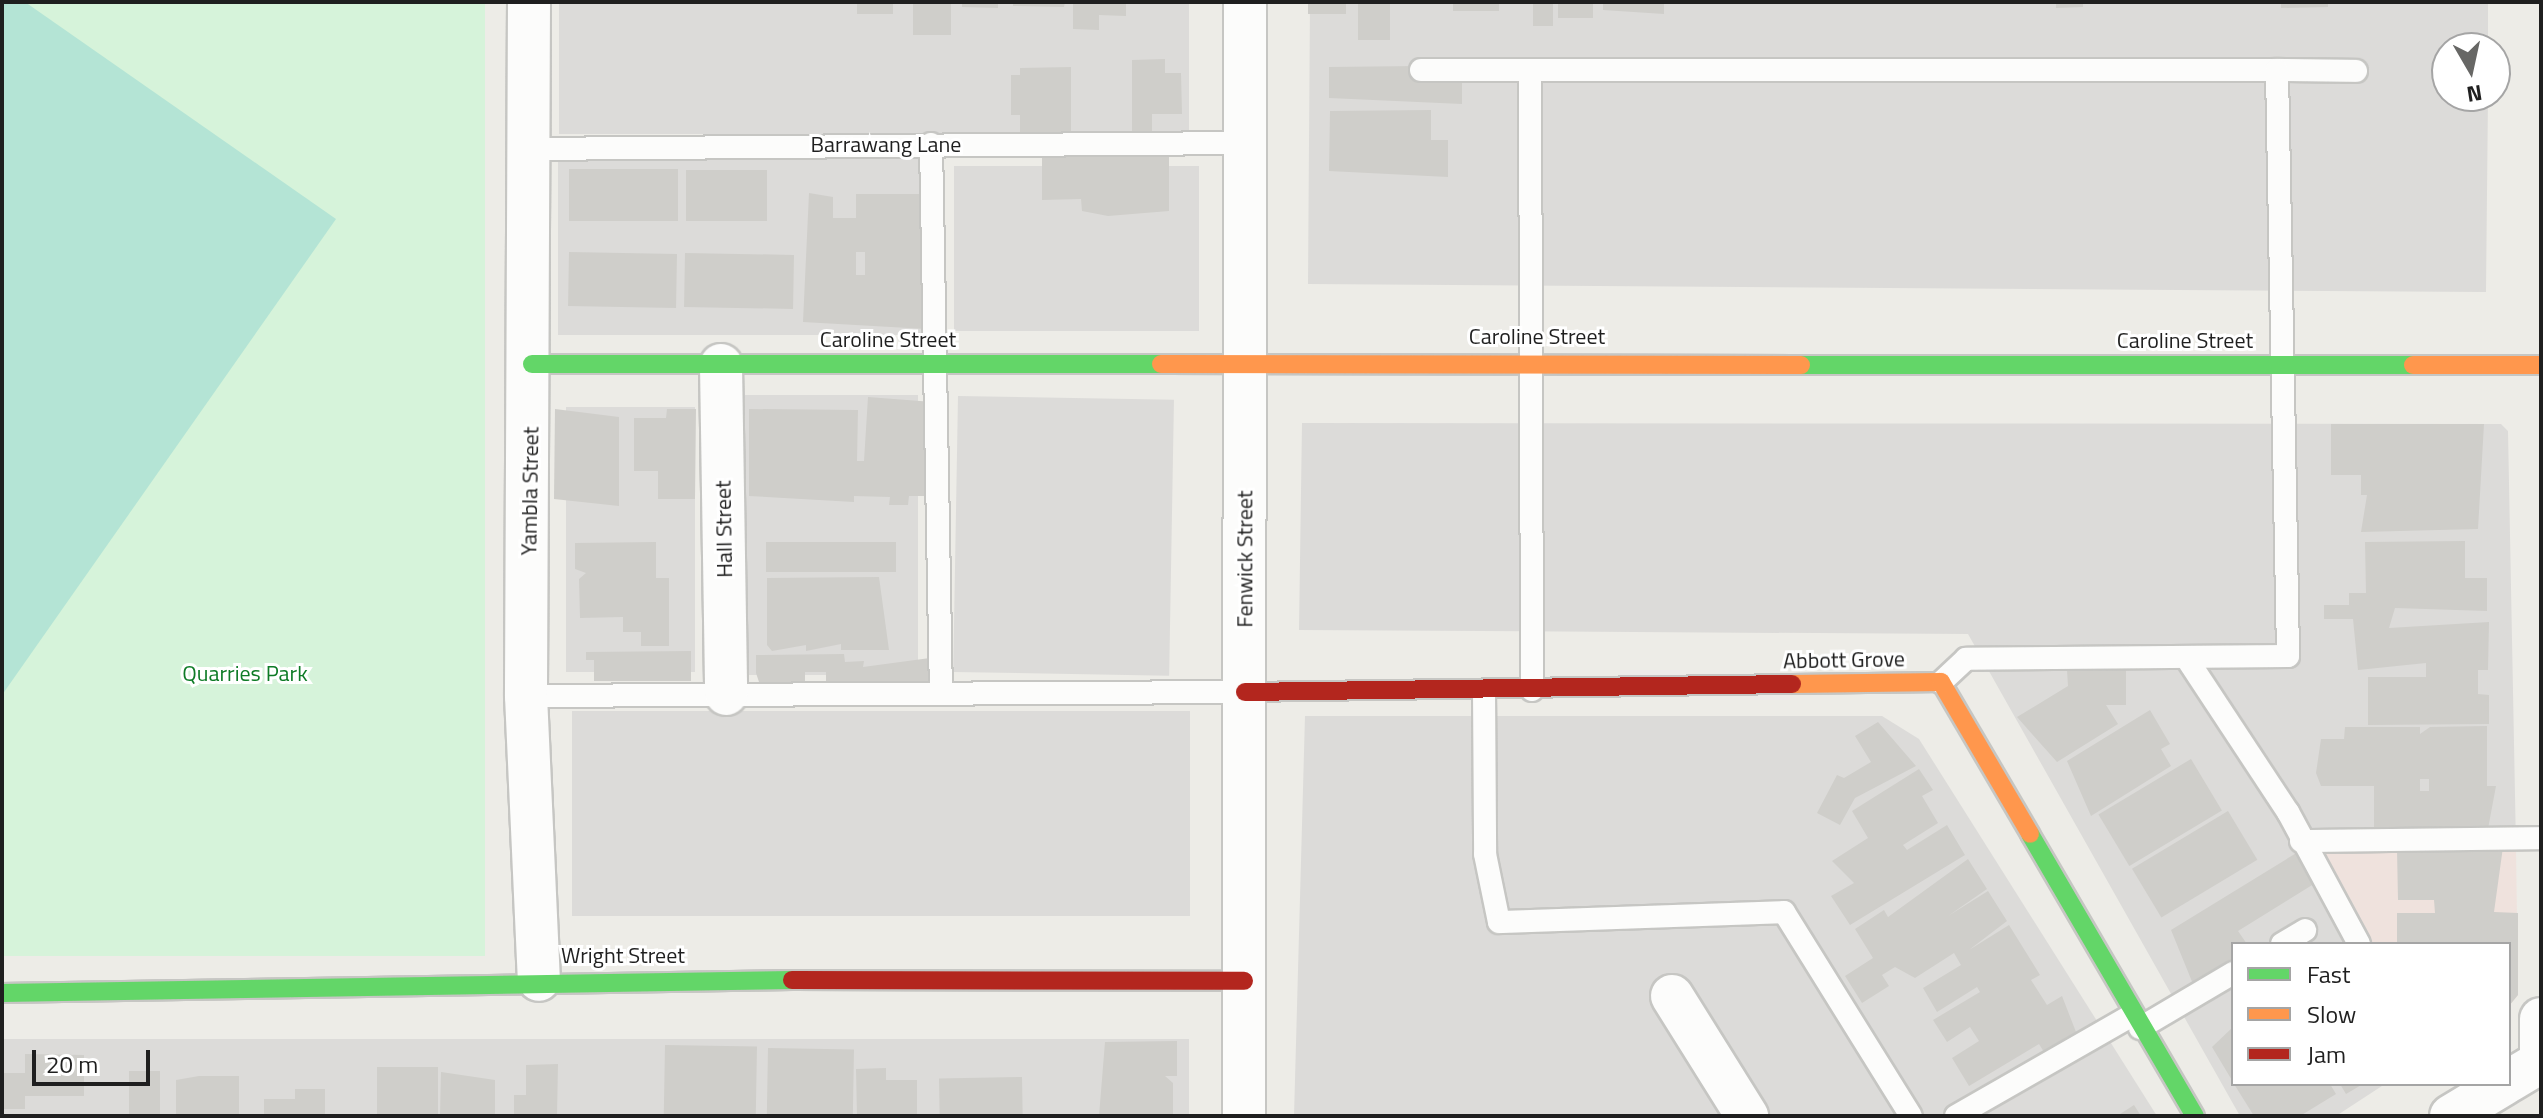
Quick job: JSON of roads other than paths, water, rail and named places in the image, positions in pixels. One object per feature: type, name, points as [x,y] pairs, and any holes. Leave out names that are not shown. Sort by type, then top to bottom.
[{"type":"street","name":"Yambla Street","points":[[529,2],[532,364],[526,696],[539,980]]},
{"type":"street","name":"Fenwick Street","points":[[1244,1116],[1245,2]]},
{"type":"street","name":"Caroline Street","points":[[532,364],[1526,361],[2541,365]]},
{"type":"street","name":"Hall Street","points":[[721,365],[726,694]]},
{"type":"street","name":"Abbott Grove","points":[[1245,692],[1484,691],[1941,682]]},
{"type":"street","points":[[1941,682],[2136,1022],[2195,1116]]},
{"type":"street","name":"Wright Street","points":[[2,993],[539,980],[1244,981]]},
{"type":"street","points":[[1672,996],[1747,1116]]},
{"type":"street","points":[[2541,1019],[2541,1050]]},
{"type":"street","points":[[2511,1080],[2541,1062]]},
{"type":"street","points":[[2451,1116],[2501,1086]]},
{"type":"lane","points":[[1421,70],[2356,71]]},
{"type":"lane","points":[[1530,70],[1526,361],[1532,690]]},
{"type":"lane","points":[[1941,682],[1966,659],[2288,656],[2277,70]]},
{"type":"lane","name":"Barrawang Lane","points":[[528,149],[1245,143]]},
{"type":"lane","points":[[931,144],[941,693]]},
{"type":"lane","points":[[2187,659],[2301,841],[2358,942]]},
{"type":"lane","points":[[1484,691],[1485,854],[1499,922],[1784,912],[1911,1116]]},
{"type":"lane","points":[[526,696],[1245,692]]},
{"type":"lane","points":[[2301,841],[2541,838]]},
{"type":"lane","points":[[2285,942],[2305,930]]},
{"type":"lane","points":[[1956,1116],[2231,974]]},
{"type":"park label","name":"Quarries Park","points":[[245,674]]}]
